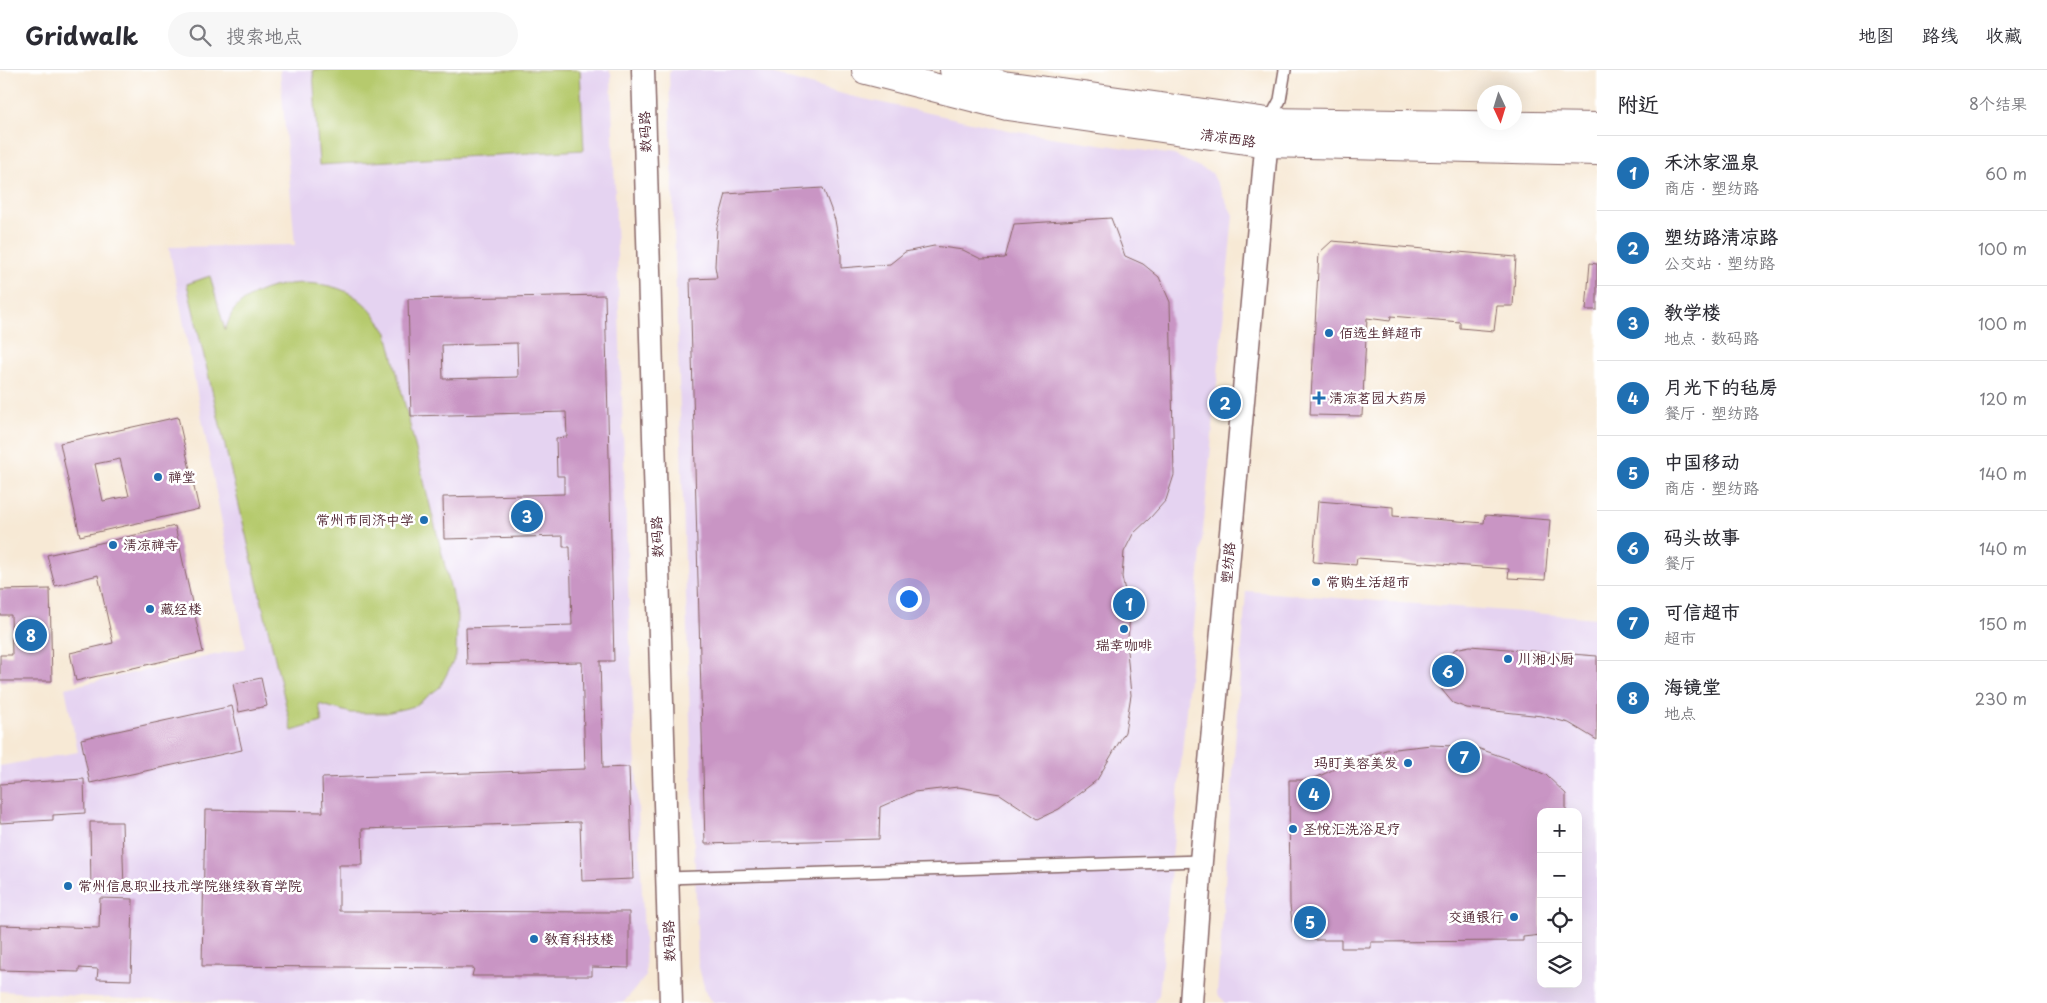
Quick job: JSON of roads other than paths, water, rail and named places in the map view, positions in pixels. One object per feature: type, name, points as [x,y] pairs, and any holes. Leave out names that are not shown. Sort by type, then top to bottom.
[{"type":"street","name":"数码路","points":[[643,70],[671,1003]]},
{"type":"street","name":"清凉西路","points":[[866,70],[1006,106],[1267,133],[1597,151]]},
{"type":"street","name":"清凉西路","points":[[954,70],[1003,85],[1267,133],[1597,127]]},
{"type":"street","name":"塑纺路","points":[[1191,1003],[1201,861],[1267,133]]},
{"type":"lane","points":[[1267,133],[1280,100],[1285,70]]},
{"type":"lane","points":[[667,878],[1201,861]]},
{"type":"place","name":"佰选生鲜超市","points":[[1329,333]]},
{"type":"place","name":"清凉茗园大药房","points":[[1319,398]]},
{"type":"place","name":"塑纺路清凉路","points":[[1225,403]]},
{"type":"place","name":"禅堂","points":[[158,477]]},
{"type":"place","name":"教学楼","points":[[527,516]]},
{"type":"place","name":"常州市同济中学","points":[[424,520]]},
{"type":"place","name":"清凉禅寺","points":[[113,545]]},
{"type":"place","name":"常购生活超市","points":[[1316,582]]},
{"type":"place","name":"禾沐家温泉","points":[[1129,604]]},
{"type":"place","name":"藏经楼","points":[[150,609]]},
{"type":"place","name":"瑞幸咖啡","points":[[1124,629]]},
{"type":"place","name":"海镜堂","points":[[31,635]]},
{"type":"place","name":"川湘小厨","points":[[1508,659]]},
{"type":"place","name":"码头故事","points":[[1448,671]]},
{"type":"place","name":"可信超市","points":[[1464,757]]},
{"type":"place","name":"玛盯美容美发","points":[[1408,763]]},
{"type":"place","name":"月光下的毡房","points":[[1314,794]]},
{"type":"place","name":"圣悦汇洗浴足疗","points":[[1293,829]]},
{"type":"place","name":"常州信息职业技术学院继续教育学院","points":[[68,886]]},
{"type":"place","name":"交通银行","points":[[1514,917]]},
{"type":"place","name":"中国移动","points":[[1310,922]]},
{"type":"place","name":"教育科技楼","points":[[534,939]]}]
